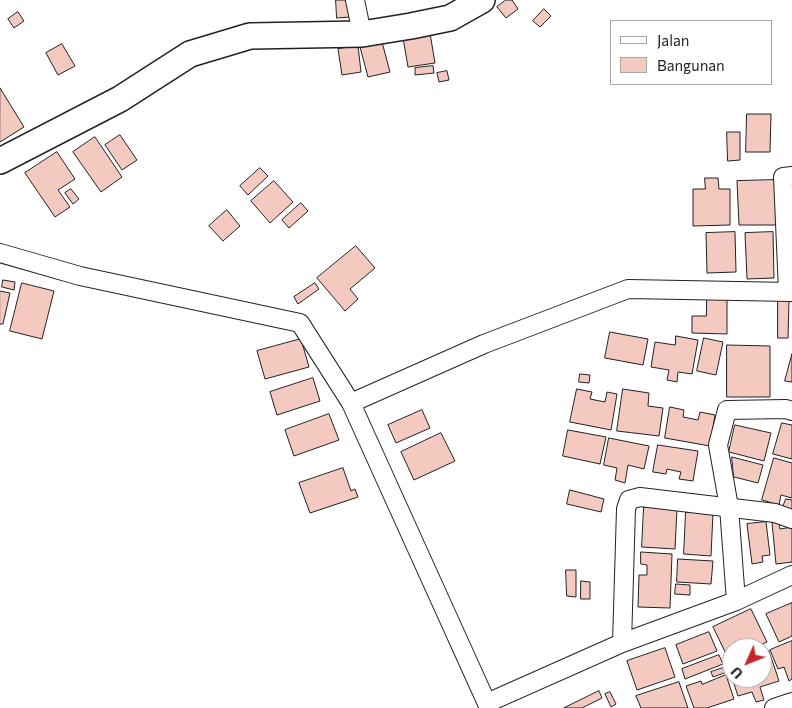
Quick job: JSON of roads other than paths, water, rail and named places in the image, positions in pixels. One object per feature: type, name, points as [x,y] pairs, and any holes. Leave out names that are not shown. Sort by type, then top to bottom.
[{"type":"street","points":[[355,0],[362,34]]},
{"type":"street","points":[[0,161],[120,99],[190,54],[250,36],[362,34],[450,18],[482,0]]},
{"type":"street","points":[[351,404],[484,344],[628,289],[790,291],[783,177],[792,176]]},
{"type":"street","points":[[0,253],[80,276],[300,322],[351,404],[488,705],[622,643],[736,601],[792,575]]},
{"type":"street","points":[[736,601],[729,507],[718,446],[727,410],[786,409],[792,411]]},
{"type":"street","points":[[622,643],[626,509],[628,500],[640,496],[776,513],[792,519]]},
{"type":"street","points":[[774,708],[792,702]]}]
